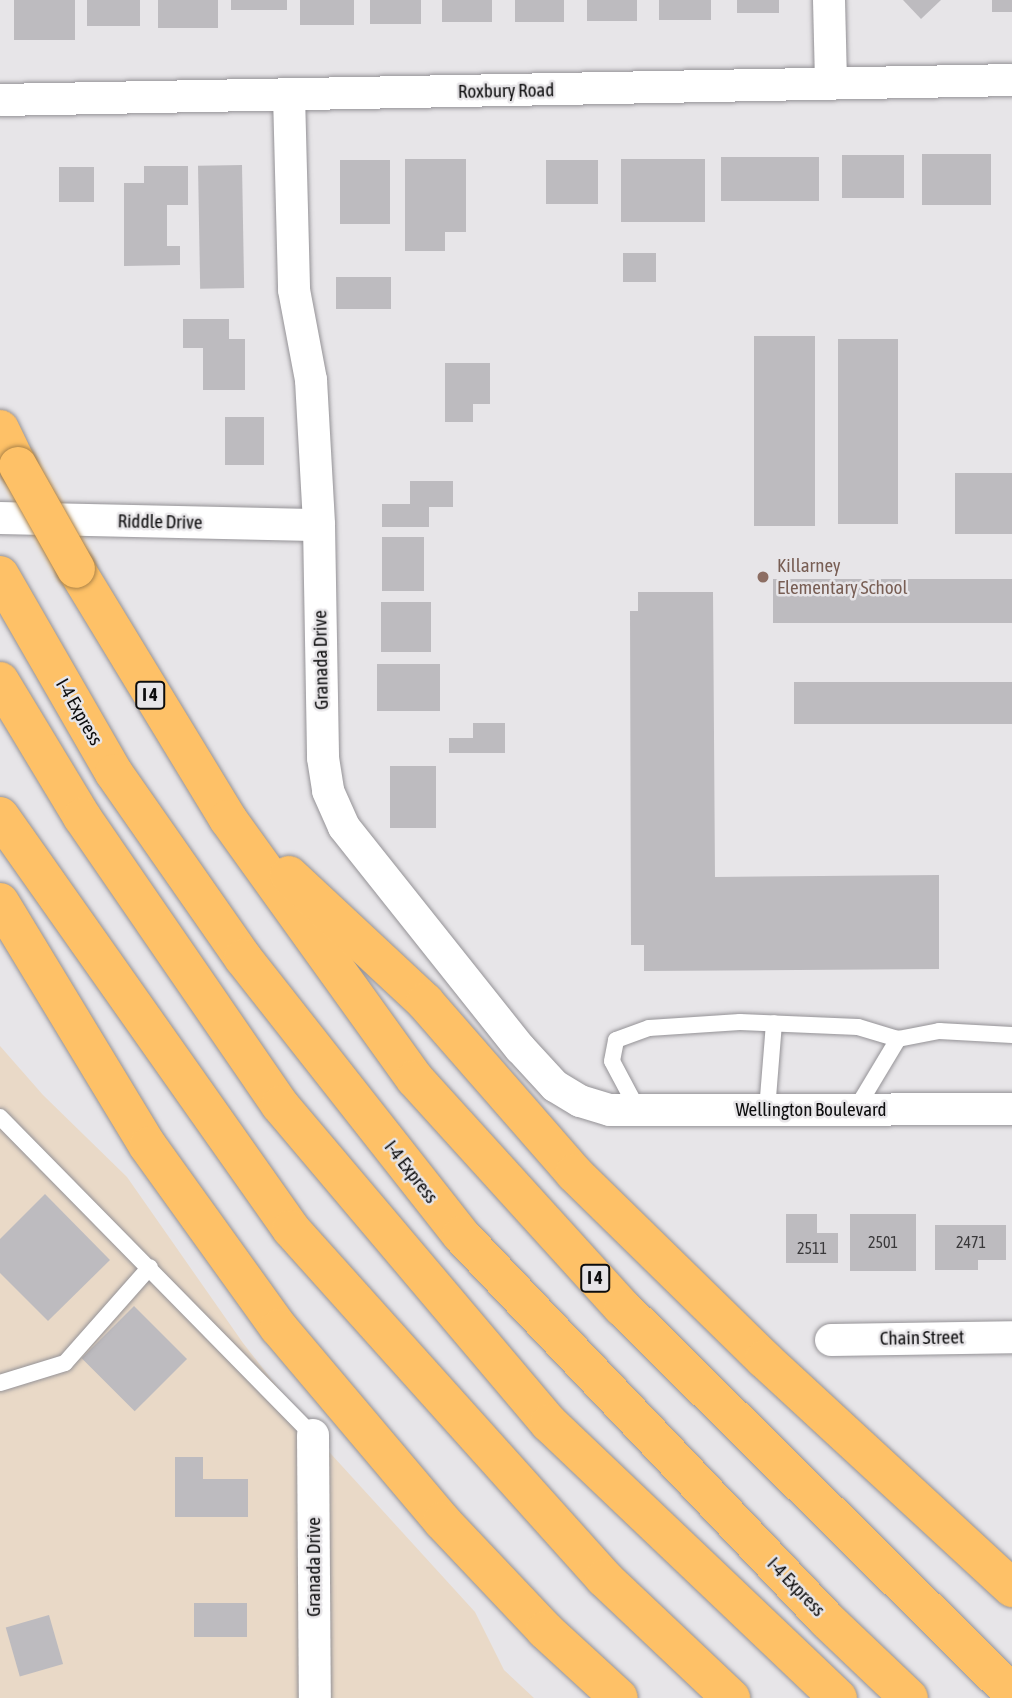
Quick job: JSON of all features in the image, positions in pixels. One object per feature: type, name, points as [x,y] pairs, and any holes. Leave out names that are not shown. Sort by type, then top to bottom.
[{"type":"highway","name":"I 4","points":[[0,429],[76,569],[228,819],[415,1079],[623,1308],[1012,1693]]},
{"type":"highway","name":"I-4 Express","points":[[8,589],[114,773],[243,958],[460,1235],[827,1620],[909,1698]]},
{"type":"highway","points":[[0,681],[82,817],[280,1105],[549,1423],[838,1698]]},
{"type":"highway","points":[[0,816],[291,1229],[604,1578],[731,1698]]},
{"type":"highway","points":[[228,819],[425,1002],[584,1183],[764,1359],[1012,1588]]},
{"type":"highway","points":[[0,902],[148,1146],[279,1328],[442,1521],[545,1630],[620,1698]]},
{"type":"street","points":[[829,0],[831,84]]},
{"type":"street","name":"Roxbury Road","points":[[0,100],[1012,80]]},
{"type":"street","name":"Granada Drive","points":[[289,95],[294,290],[311,380],[319,525],[323,758],[328,791],[344,828],[537,1067],[580,1101],[624,1110]]},
{"type":"street","name":"Riddle Drive","points":[[0,518],[319,525]]},
{"type":"street","name":"Wellington Boulevard","points":[[624,1110],[1012,1109]]},
{"type":"street","name":"Chain Street","points":[[831,1340],[1012,1337]]},
{"type":"street","name":"Granada Drive","points":[[313,1435],[315,1698]]},
{"type":"lane","points":[[624,1110],[612,1061],[616,1040],[649,1028],[774,1023],[858,1027],[898,1039],[939,1031],[1012,1035]]},
{"type":"lane","points":[[767,1110],[774,1023]]},
{"type":"lane","points":[[856,1110],[898,1039]]},
{"type":"lane","points":[[0,1117],[313,1435]]},
{"type":"lane","points":[[0,1383],[65,1363],[150,1267]]},
{"type":"shaded area","points":[[0,1046],[43,1095],[127,1177],[243,1343],[321,1443],[475,1612],[504,1670],[534,1698],[0,1698]]},
{"type":"building","points":[[14,0],[75,0],[75,40],[14,40]]},
{"type":"building","points":[[87,0],[140,0],[140,26],[87,26]]},
{"type":"building","points":[[158,0],[218,0],[218,28],[158,28]]},
{"type":"building","points":[[231,0],[287,0],[287,10],[231,10]]},
{"type":"building","points":[[300,0],[354,0],[354,25],[300,25]]},
{"type":"building","points":[[370,0],[421,0],[421,24],[370,24]]},
{"type":"building","points":[[442,0],[492,0],[492,22],[442,22]]},
{"type":"building","points":[[515,0],[564,0],[564,22],[515,22]]},
{"type":"building","points":[[587,0],[637,0],[637,21],[587,21]]},
{"type":"building","points":[[659,0],[711,0],[711,20],[659,20]]},
{"type":"building","points":[[737,0],[779,0],[779,13],[737,13]]},
{"type":"building","points":[[903,0],[941,0],[921,19]]},
{"type":"building","points":[[992,0],[1012,0],[1012,12],[992,12]]},
{"type":"building","points":[[922,154],[991,154],[991,205],[922,205]]},
{"type":"building","points":[[842,155],[904,155],[904,198],[842,198]]},
{"type":"building","points":[[721,157],[819,157],[819,201],[721,201]]},
{"type":"building","points":[[405,159],[466,159],[466,232],[445,232],[445,251],[405,251]]},
{"type":"building","points":[[621,159],[705,159],[705,222],[621,222]]},
{"type":"building","points":[[340,160],[390,160],[390,224],[340,224]]},
{"type":"building","points":[[546,160],[598,160],[598,204],[546,204]]},
{"type":"building","points":[[242,165],[244,288],[200,289],[198,166]]},
{"type":"building","points":[[144,166],[188,166],[188,205],[167,205],[167,246],[180,246],[180,265],[124,266],[124,183],[144,183]]},
{"type":"building","points":[[59,167],[94,167],[94,202],[59,202]]},
{"type":"building","points":[[623,253],[656,253],[656,282],[623,282]]},
{"type":"building","points":[[336,277],[391,277],[391,309],[336,309]]},
{"type":"building","points":[[183,319],[229,319],[229,339],[245,339],[245,390],[203,390],[203,348],[183,348]]},
{"type":"building","points":[[754,336],[815,336],[815,526],[754,526]]},
{"type":"building","points":[[838,339],[898,339],[898,524],[838,524]]},
{"type":"building","points":[[445,363],[490,363],[490,404],[473,404],[473,422],[445,422]]},
{"type":"building","points":[[225,417],[264,417],[264,465],[225,465]]},
{"type":"building","points":[[955,473],[1012,473],[1012,534],[955,534]]},
{"type":"building","points":[[410,481],[453,481],[453,507],[429,507],[429,527],[382,527],[382,504],[410,504]]},
{"type":"building","points":[[382,537],[424,537],[424,591],[382,591]]},
{"type":"building","points":[[773,579],[1012,579],[1012,623],[773,623]]},
{"type":"building","points":[[638,592],[713,592],[715,877],[939,875],[939,969],[644,971],[644,945],[631,945],[630,611],[638,611]]},
{"type":"building","points":[[381,602],[431,602],[431,652],[381,652]]},
{"type":"building","points":[[377,664],[440,664],[440,711],[377,711]]},
{"type":"building","points":[[794,682],[1012,682],[1012,724],[794,724]]},
{"type":"building","points":[[473,723],[505,723],[505,753],[449,753],[449,738],[473,738]]},
{"type":"building","points":[[390,766],[436,766],[436,828],[390,828]]},
{"type":"building","points":[[45,1194],[110,1260],[48,1321],[0,1273],[0,1239]]},
{"type":"building","points":[[786,1214],[817,1214],[817,1233],[838,1233],[838,1263],[786,1263]]},
{"type":"building","points":[[850,1214],[916,1214],[916,1271],[850,1271]]},
{"type":"building","points":[[935,1225],[1006,1225],[1006,1260],[978,1260],[978,1270],[935,1270]]},
{"type":"building","points":[[134,1306],[187,1359],[135,1411],[82,1358]]},
{"type":"building","points":[[175,1457],[203,1457],[203,1479],[248,1479],[248,1517],[175,1517]]},
{"type":"building","points":[[194,1603],[247,1603],[247,1637],[194,1637]]},
{"type":"building","points":[[49,1615],[63,1664],[20,1676],[6,1627]]},
{"type":"place","name":"Killarney Elementary School","points":[[763,577]]}]
